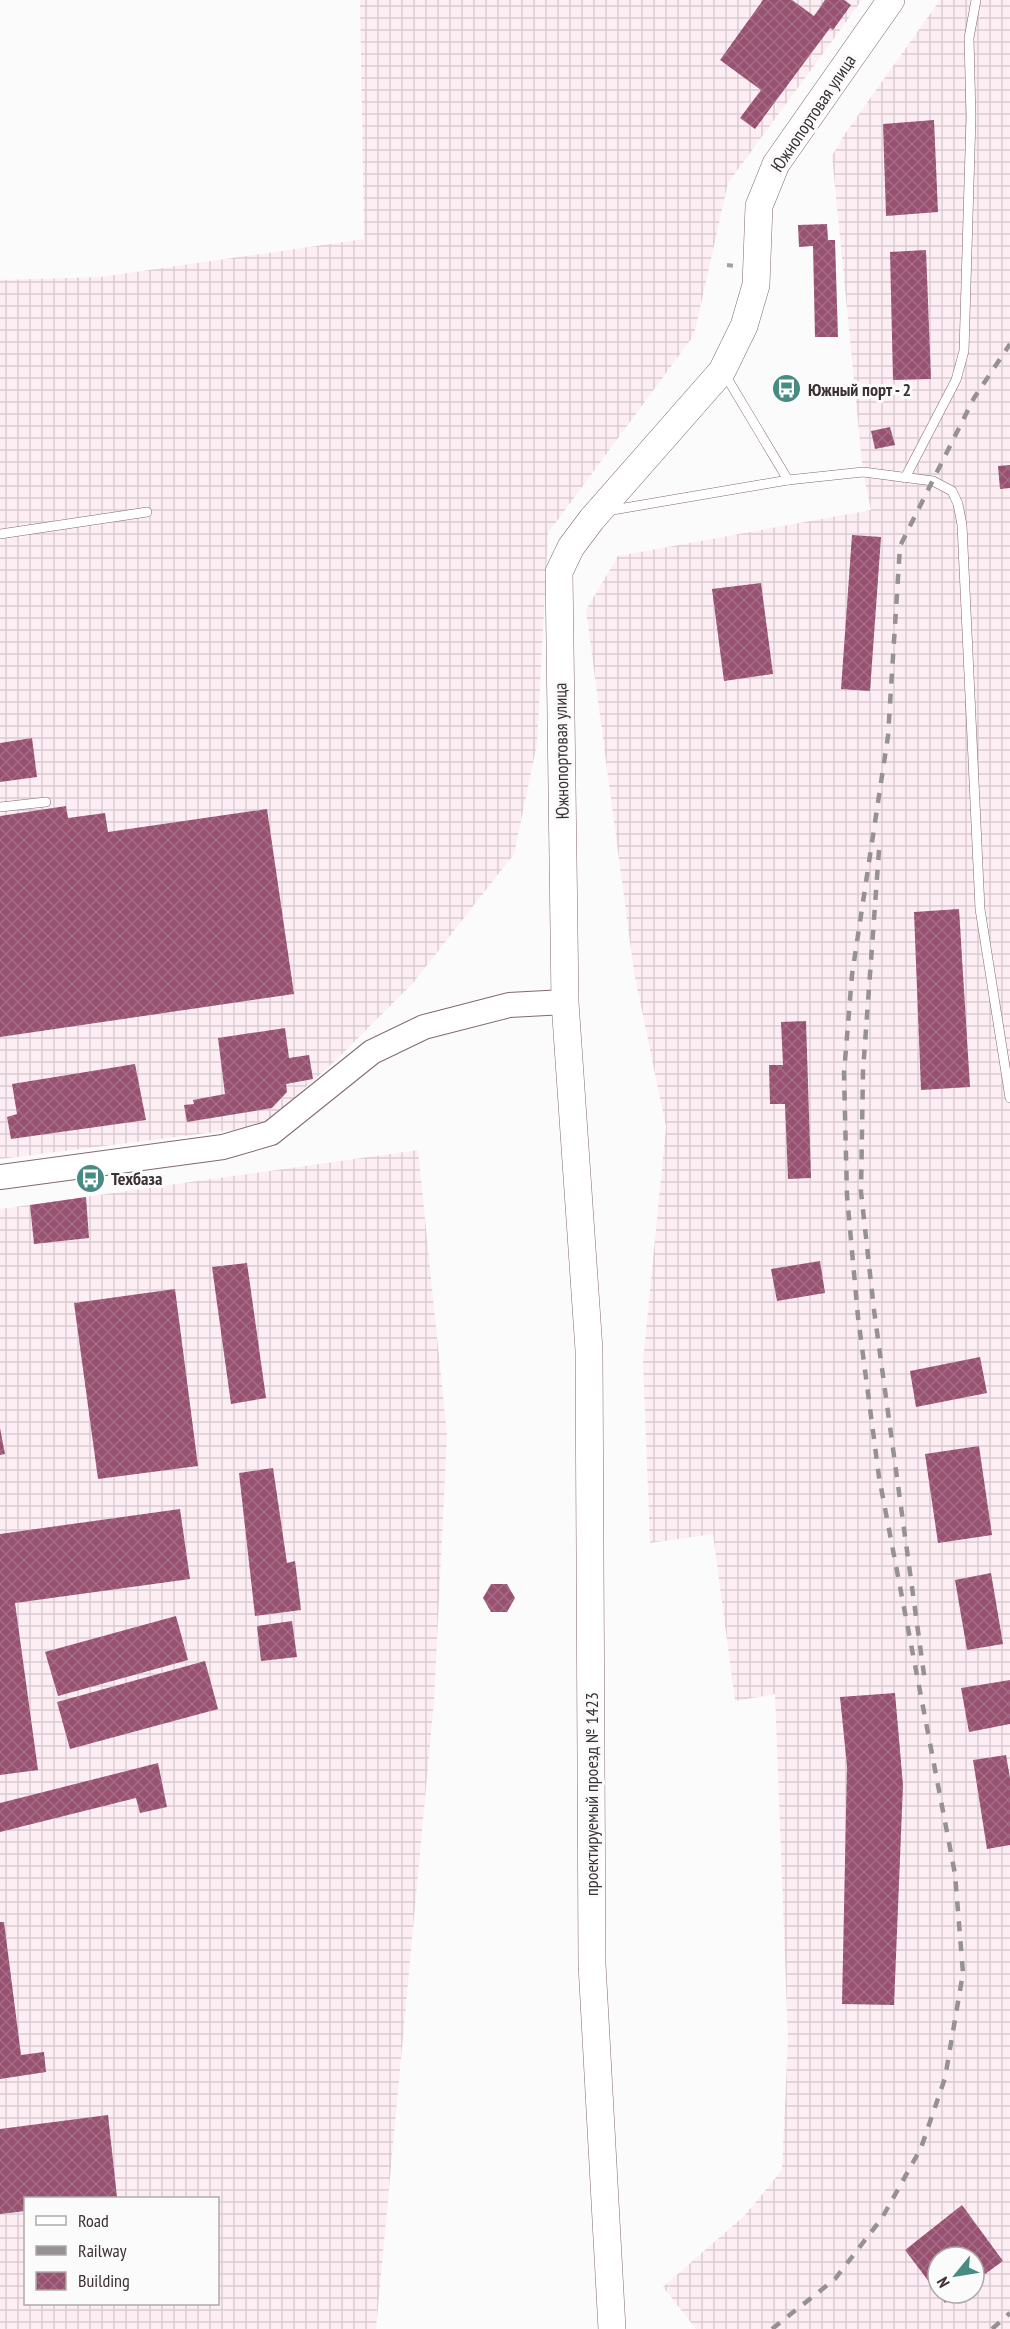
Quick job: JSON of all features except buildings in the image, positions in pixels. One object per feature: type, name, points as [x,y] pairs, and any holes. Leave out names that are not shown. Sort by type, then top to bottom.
[{"type":"main road","name":"Южнопортовая улица","points":[[584,1259],[565,1002],[559,572],[570,547],[722,371],[744,326],[756,285],[759,206],[776,164],[891,0]]},
{"type":"main road","name":"проектируемый проезд № 1423","points":[[584,1259],[589,1350],[592,1964],[612,2329]]},
{"type":"street","points":[[0,1178],[223,1148],[271,1133],[372,1052],[424,1027],[509,1005],[565,1002]]},
{"type":"lane","points":[[904,478],[956,380],[964,351],[970,117],[969,38],[976,0]]},
{"type":"lane","points":[[722,371],[788,480]]},
{"type":"lane","points":[[599,512],[788,480],[863,472],[933,481],[952,491],[958,504],[962,525],[980,909],[1010,1098]]},
{"type":"lane","points":[[0,534],[147,512]]},
{"type":"lane","points":[[0,807],[46,802]]},
{"type":"shaded area","points":[[360,0],[862,0],[728,183],[694,335],[548,533],[537,744],[514,854],[413,983],[337,1059],[263,1126],[0,1159],[0,280],[101,277],[364,239]]},
{"type":"shaded area","points":[[940,0],[1010,0],[1010,2329],[696,2329],[663,2287],[745,2215],[782,2170],[788,2039],[775,1694],[735,1701],[713,1534],[650,1543],[643,1361],[666,1127],[634,972],[586,610],[618,556],[871,510],[863,472],[832,156],[844,135]]},
{"type":"shaded area","points":[[418,1150],[447,1435],[434,1701],[376,2329],[0,2329],[0,1209]]},
{"type":"railway","points":[[772,2329],[835,2279],[882,2218],[921,2148],[945,2078],[963,1973],[955,1874],[879,1477],[858,1317],[847,1196],[844,1073],[852,975],[888,736],[900,546],[974,398],[1010,344]]},
{"type":"railway","points":[[879,850],[863,1071],[861,1192],[874,1310],[925,1682]]},
{"type":"railway","points":[[992,2329],[1010,2313]]},
{"type":"place","name":"Южный порт - 2","points":[[787,389]]},
{"type":"place","name":"Техбаза","points":[[90,1178]]}]
